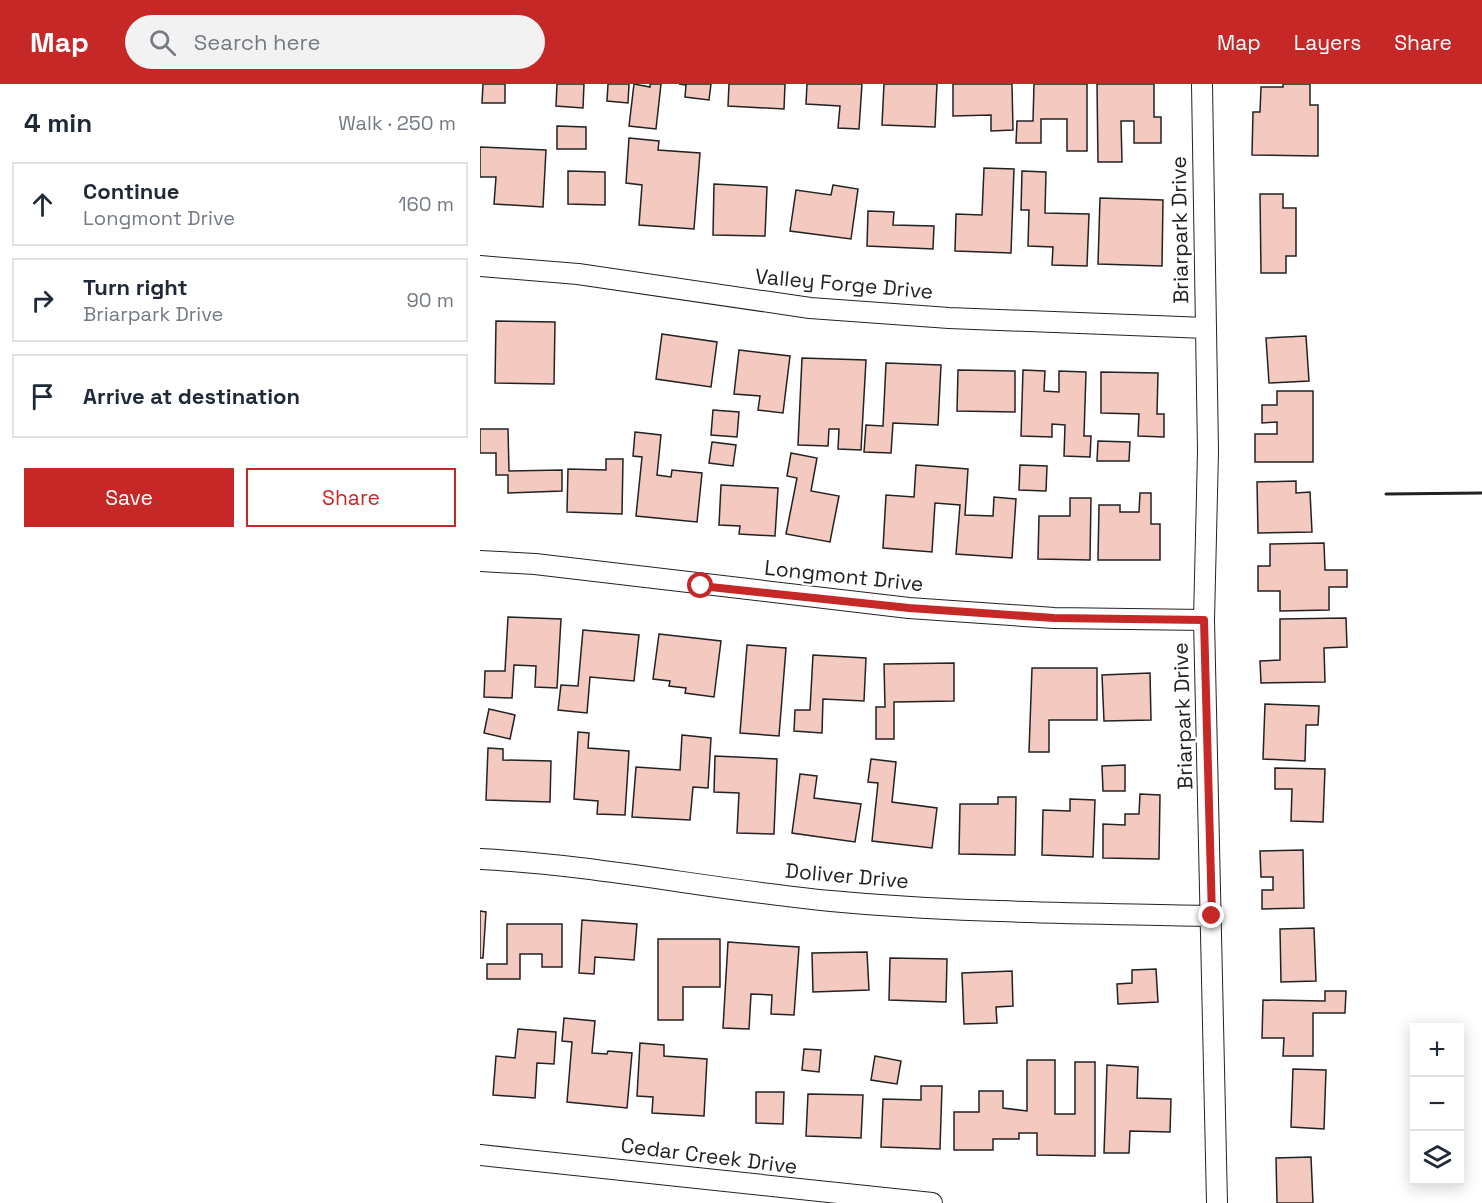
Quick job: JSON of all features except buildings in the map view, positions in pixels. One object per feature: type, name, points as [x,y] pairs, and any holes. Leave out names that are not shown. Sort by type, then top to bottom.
[{"type":"street","name":"Briarpark Drive","points":[[1202,84],[1208,451],[1204,620],[1217,1203]]},
{"type":"street","name":"Valley Forge Drive","points":[[480,266],[578,274],[810,308],[949,318],[1206,328]]},
{"type":"street","name":"Longmont Drive","points":[[480,561],[535,564],[909,608],[1054,618],[1204,620]]},
{"type":"street","name":"Doliver Drive","points":[[480,859],[693,882],[831,901],[999,911],[1212,916]]},
{"type":"street","name":"Cedar Creek Drive","points":[[480,1155],[932,1203]]},
{"type":"wall","points":[[1386,494],[1482,493]]},
{"type":"route","points":[[701,586],[909,608],[1054,618],[1204,620],[1212,916]]}]
